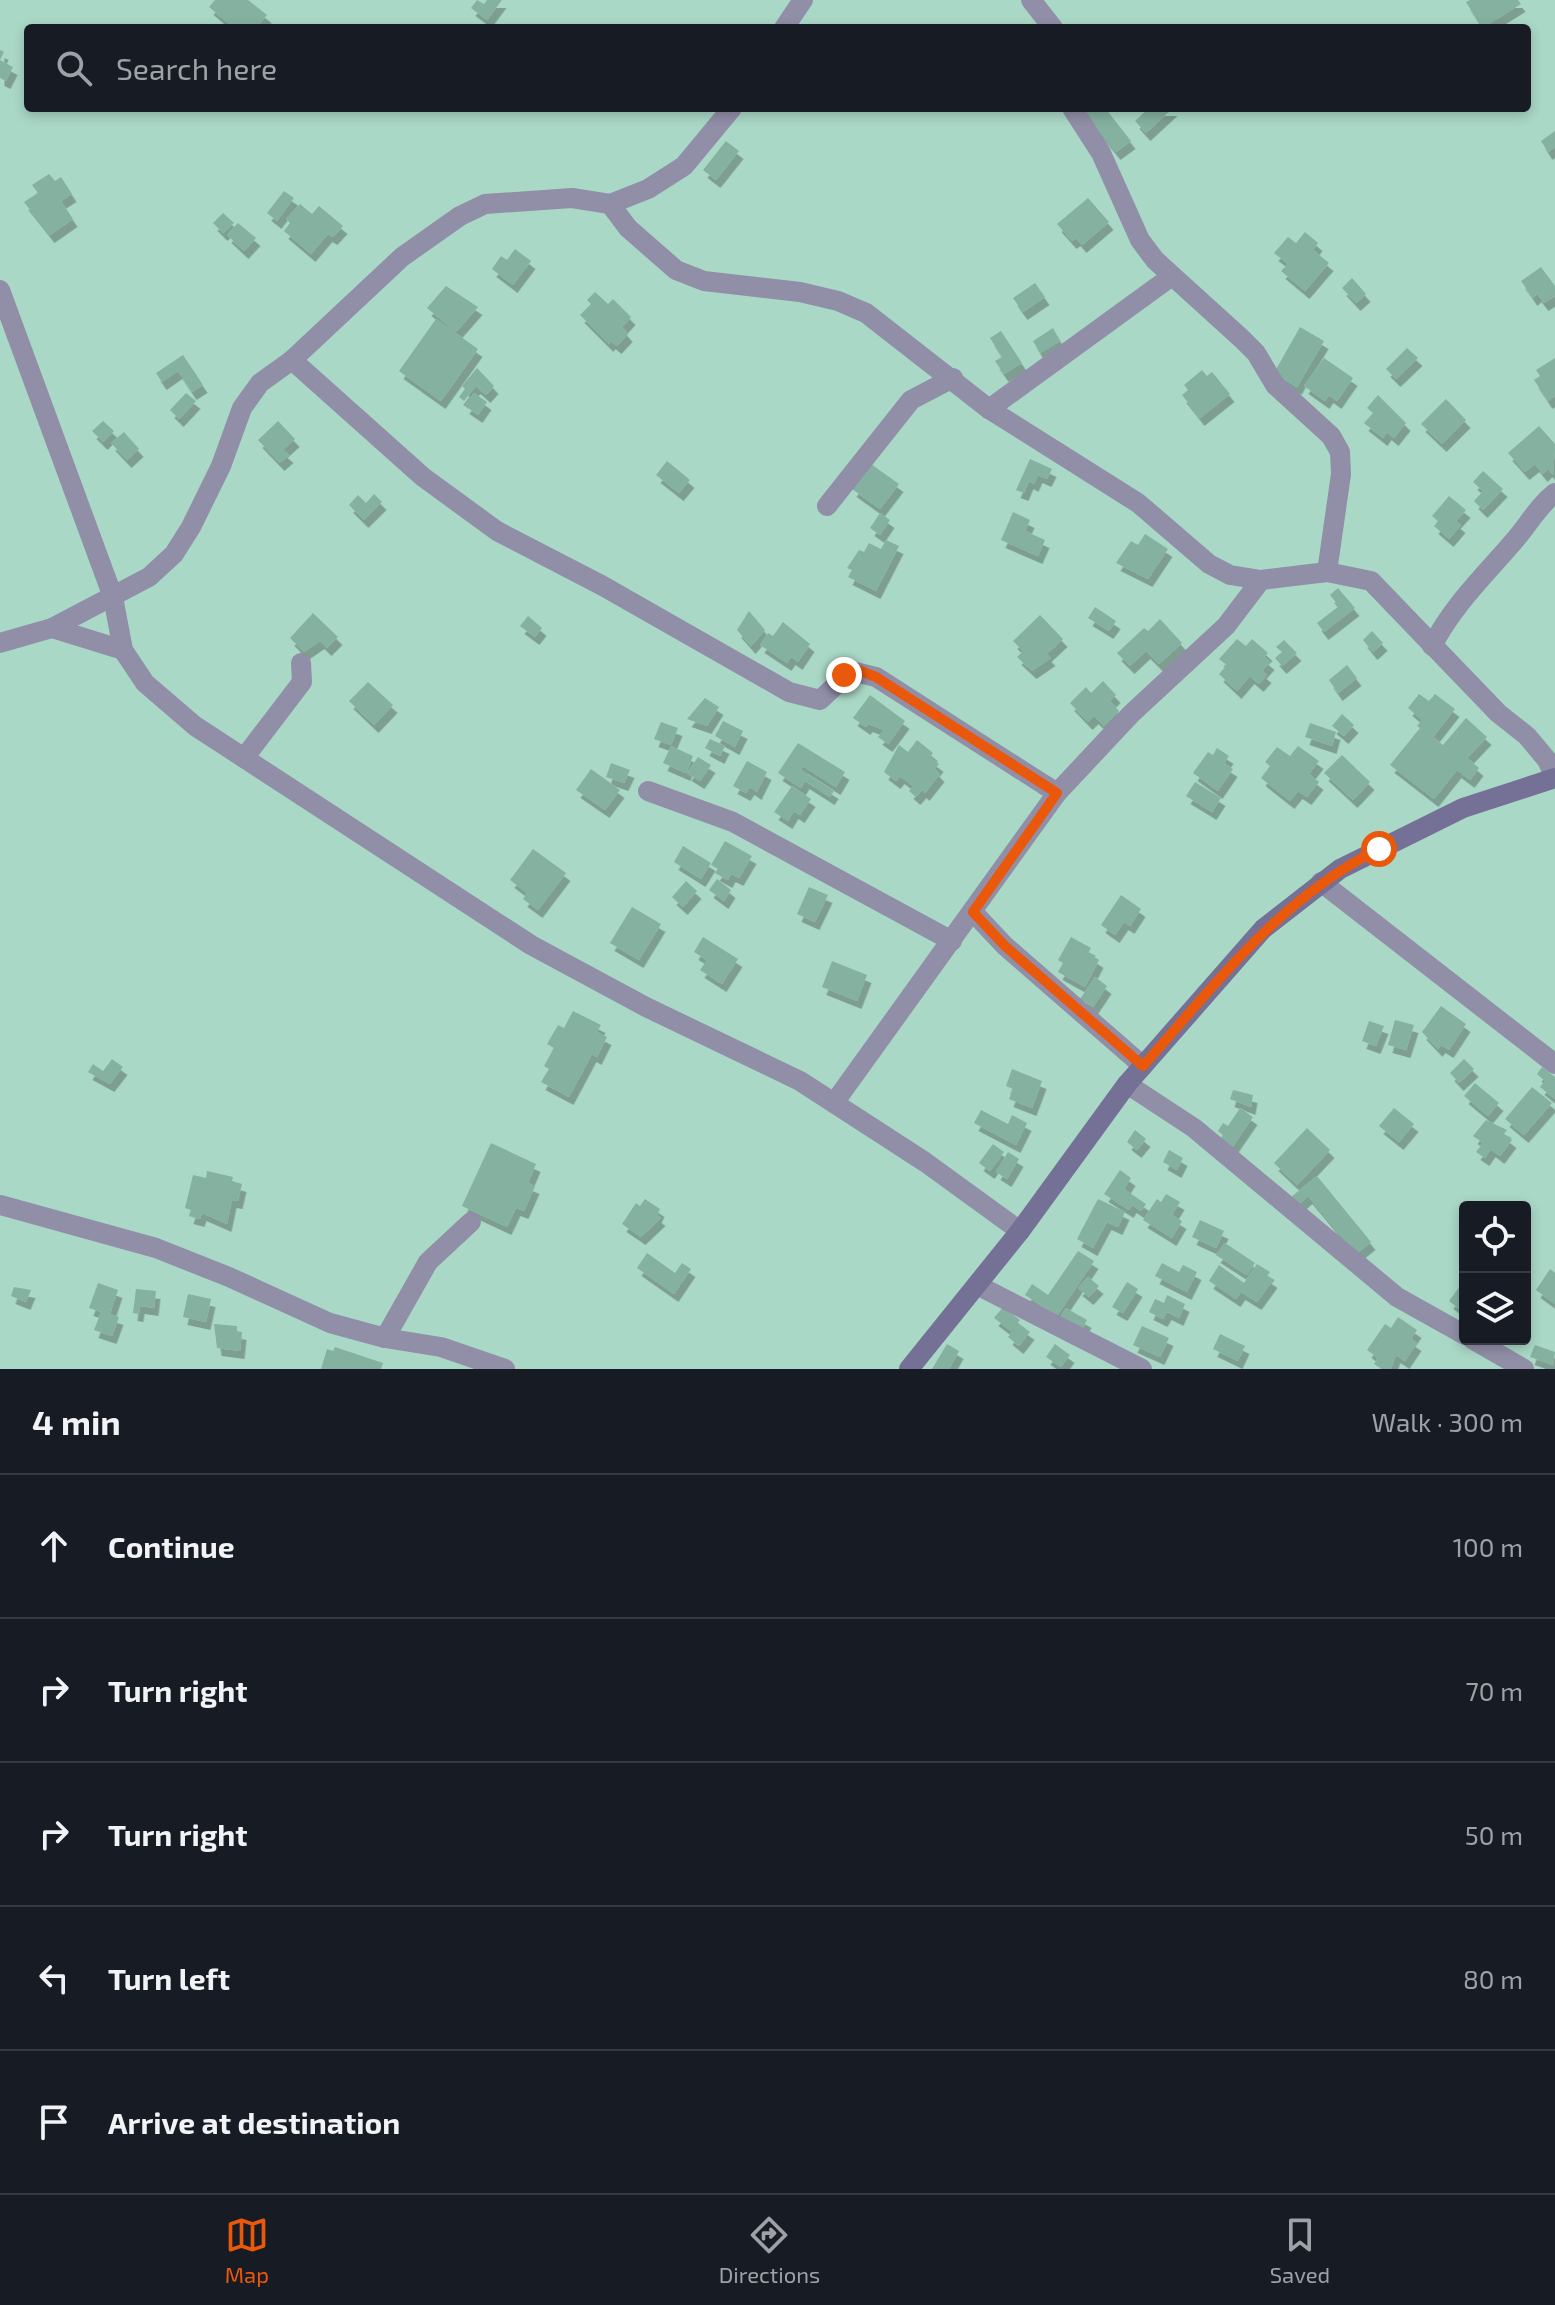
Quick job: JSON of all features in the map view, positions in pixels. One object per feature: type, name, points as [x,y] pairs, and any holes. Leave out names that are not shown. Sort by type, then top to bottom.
[{"type":"street","points":[[787,24],[803,0]]},
{"type":"street","points":[[1031,0],[1050,24]]},
{"type":"street","points":[[0,643],[52,628],[113,597],[149,577],[174,554],[221,466],[242,408],[260,383],[292,360],[402,257],[460,216],[485,204],[522,199],[572,198],[610,204],[648,189],[684,166],[729,112]]},
{"type":"street","points":[[1075,112],[1101,153],[1140,240],[1172,276],[1256,353],[1275,385],[1331,436],[1340,452],[1341,474],[1327,572]]},
{"type":"street","points":[[610,204],[628,228],[676,270],[704,281],[800,292],[838,301],[866,313],[989,409],[1138,503],[1209,564],[1230,575],[1261,580],[1327,572],[1371,581],[1498,713],[1527,736],[1547,760],[1555,778],[1463,808],[1340,869],[1263,929],[1127,1084],[1020,1231],[909,1369]]},
{"type":"street","points":[[989,409],[1172,276]]},
{"type":"street","points":[[0,290],[113,597],[123,650],[145,683],[195,726],[531,945],[646,1007],[800,1081],[925,1162],[1020,1231]]},
{"type":"street","points":[[292,360],[423,477],[497,531],[603,586],[789,692],[820,700],[851,671],[876,677],[1057,793]]},
{"type":"street","points":[[827,506],[911,400],[930,387],[953,378]]},
{"type":"street","points":[[1432,646],[1450,612],[1517,538],[1538,506],[1555,493]]},
{"type":"street","points":[[834,1103],[1057,793],[1131,714],[1226,626],[1261,580]]},
{"type":"street","points":[[52,628],[123,650]]},
{"type":"street","points":[[244,758],[302,682],[301,663]]},
{"type":"street","points":[[648,791],[733,822],[952,941]]},
{"type":"street","points":[[1321,882],[1555,1064]]},
{"type":"street","points":[[973,912],[1005,946],[1143,1066]]},
{"type":"street","points":[[1127,1084],[1194,1128],[1397,1297],[1459,1332]]},
{"type":"street","points":[[0,1205],[156,1248],[330,1323],[385,1338],[441,1347],[505,1369]]},
{"type":"street","points":[[385,1338],[428,1262],[471,1222]]},
{"type":"street","points":[[977,1285],[1142,1369]]},
{"type":"street","points":[[1482,1345],[1524,1369]]},
{"type":"building","points":[[215,0],[248,0],[267,15],[259,24],[229,24],[209,7]]},
{"type":"building","points":[[477,0],[484,4],[487,0],[502,0],[487,20],[471,8]]},
{"type":"building","points":[[1518,0],[1521,4],[1488,24],[1480,24],[1466,2]]},
{"type":"building","points":[[0,60],[13,67],[6,81],[0,78]]},
{"type":"building","points":[[1083,112],[1108,112],[1131,141],[1116,152]]},
{"type":"building","points":[[1145,112],[1169,112],[1146,133],[1135,121]]},
{"type":"building","points":[[1555,131],[1555,147],[1548,152],[1541,141]]},
{"type":"building","points":[[726,141],[739,151],[716,180],[703,170]]},
{"type":"building","points":[[49,174],[55,181],[61,177],[72,194],[61,201],[73,219],[50,235],[24,202],[38,193],[32,185]]},
{"type":"building","points":[[284,191],[294,198],[277,221],[267,213]]},
{"type":"building","points":[[1088,198],[1109,222],[1082,245],[1076,238],[1072,241],[1057,224]]},
{"type":"building","points":[[300,204],[312,214],[319,206],[343,226],[333,237],[328,234],[311,254],[284,231],[290,223],[286,219]]},
{"type":"building","points":[[223,213],[234,223],[223,233],[213,223]]},
{"type":"building","points":[[238,223],[256,238],[244,251],[227,235]]},
{"type":"building","points":[[1305,232],[1318,243],[1313,250],[1329,263],[1305,291],[1281,271],[1288,264],[1274,253],[1288,237],[1296,243]]},
{"type":"building","points":[[515,249],[531,261],[513,285],[492,269],[501,256],[507,260]]},
{"type":"building","points":[[1541,267],[1555,286],[1555,296],[1544,303],[1537,294],[1533,298],[1521,281]]},
{"type":"building","points":[[1352,278],[1366,294],[1356,303],[1342,288]]},
{"type":"building","points":[[1035,283],[1045,297],[1023,312],[1013,298]]},
{"type":"building","points":[[446,286],[478,307],[456,332],[427,308]]},
{"type":"building","points":[[595,292],[608,304],[613,299],[631,317],[622,327],[628,334],[617,346],[611,341],[609,344],[580,315],[591,304],[587,300]]},
{"type":"building","points":[[436,319],[478,349],[441,401],[399,371]]},
{"type":"building","points":[[1300,327],[1324,341],[1297,387],[1274,373]]},
{"type":"building","points":[[1053,328],[1060,341],[1040,353],[1033,341]]},
{"type":"building","points":[[1001,331],[1022,363],[1004,374],[995,361],[1002,357],[990,338]]},
{"type":"building","points":[[1407,348],[1418,358],[1396,379],[1386,369]]},
{"type":"building","points":[[183,355],[203,385],[192,392],[178,371],[162,382],[156,373]]},
{"type":"building","points":[[1324,358],[1353,378],[1337,401],[1329,395],[1325,401],[1304,386]]},
{"type":"building","points":[[1555,358],[1555,396],[1548,401],[1534,380],[1540,376],[1536,370]]},
{"type":"building","points":[[477,368],[494,386],[486,395],[476,386],[464,401],[459,397],[465,389],[462,386]]},
{"type":"building","points":[[1202,370],[1207,376],[1212,372],[1230,394],[1200,418],[1182,395],[1188,390],[1184,385]]},
{"type":"building","points":[[186,393],[196,401],[179,419],[170,410]]},
{"type":"building","points":[[474,393],[487,402],[478,415],[465,406]]},
{"type":"building","points":[[1378,395],[1406,423],[1394,438],[1387,432],[1383,438],[1364,423],[1373,413],[1367,408]]},
{"type":"building","points":[[1446,399],[1466,420],[1442,444],[1421,424]]},
{"type":"building","points":[[103,421],[114,431],[103,442],[92,431]]},
{"type":"building","points":[[278,421],[295,439],[283,450],[289,455],[280,463],[258,440]]},
{"type":"building","points":[[1539,426],[1555,444],[1553,475],[1548,469],[1543,474],[1535,464],[1525,472],[1508,453]]},
{"type":"building","points":[[124,432],[139,449],[127,460],[111,443]]},
{"type":"building","points":[[1030,459],[1052,469],[1047,479],[1038,475],[1034,484],[1029,481],[1024,493],[1016,490]]},
{"type":"building","points":[[667,461],[690,480],[679,493],[656,475]]},
{"type":"building","points":[[871,464],[899,484],[880,509],[852,489]]},
{"type":"building","points":[[1483,471],[1503,489],[1483,510],[1474,501],[1483,491],[1473,482]]},
{"type":"building","points":[[374,494],[382,502],[364,520],[349,505],[358,495],[366,503]]},
{"type":"building","points":[[1449,496],[1466,510],[1456,521],[1461,525],[1449,539],[1434,526],[1438,521],[1432,516]]},
{"type":"building","points":[[1013,512],[1030,520],[1025,531],[1045,540],[1038,556],[1001,540]]},
{"type":"building","points":[[880,513],[890,520],[880,535],[870,528]]},
{"type":"building","points":[[1145,534],[1168,549],[1148,579],[1116,563],[1131,541],[1138,545]]},
{"type":"building","points":[[886,540],[899,546],[876,591],[848,577],[852,570],[847,568],[859,550],[864,552],[869,543],[881,549]]},
{"type":"building","points":[[1338,588],[1355,608],[1324,632],[1317,623],[1339,606],[1330,595]]},
{"type":"building","points":[[1095,607],[1116,621],[1109,631],[1088,618]]},
{"type":"building","points":[[749,611],[765,630],[751,646],[737,630]]},
{"type":"building","points":[[313,613],[338,637],[327,648],[320,641],[304,652],[290,638]]},
{"type":"building","points":[[1040,615],[1063,639],[1047,654],[1051,658],[1032,671],[1017,657],[1023,651],[1013,641]]},
{"type":"building","points":[[528,616],[542,628],[535,637],[520,626]]},
{"type":"building","points":[[1160,619],[1182,643],[1159,664],[1146,651],[1130,666],[1117,653],[1144,628],[1148,631]]},
{"type":"building","points":[[783,622],[810,644],[798,662],[791,657],[787,663],[760,645],[768,633],[773,636]]},
{"type":"building","points":[[1372,631],[1383,643],[1373,652],[1363,640]]},
{"type":"building","points":[[1237,639],[1246,646],[1252,639],[1268,653],[1264,657],[1270,662],[1262,671],[1267,675],[1259,684],[1250,676],[1237,691],[1219,674],[1227,665],[1219,659]]},
{"type":"building","points":[[1284,640],[1297,653],[1282,666],[1275,658],[1282,652],[1276,647]]},
{"type":"building","points":[[1347,665],[1357,678],[1338,693],[1329,680]]},
{"type":"building","points":[[1103,681],[1116,695],[1110,701],[1119,711],[1104,726],[1094,716],[1088,722],[1070,703],[1086,687],[1091,693]]},
{"type":"building","points":[[368,682],[393,705],[374,725],[349,701]]},
{"type":"building","points":[[1419,694],[1429,701],[1435,694],[1455,709],[1433,737],[1443,745],[1466,718],[1487,737],[1467,758],[1479,768],[1470,780],[1457,770],[1434,799],[1390,765],[1420,728],[1417,726],[1422,720],[1408,708]]},
{"type":"building","points":[[870,695],[905,721],[888,744],[878,737],[884,730],[868,724],[866,727],[853,718]]},
{"type":"building","points":[[705,698],[719,707],[707,726],[687,719]]},
{"type":"building","points":[[1342,714],[1354,725],[1344,736],[1332,726]]},
{"type":"building","points":[[723,721],[743,731],[735,747],[715,736]]},
{"type":"building","points":[[661,722],[678,728],[671,745],[654,739]]},
{"type":"building","points":[[1310,723],[1336,732],[1332,746],[1305,737]]},
{"type":"building","points":[[710,739],[725,746],[720,756],[705,748]]},
{"type":"building","points":[[917,740],[933,753],[930,757],[939,764],[935,769],[940,774],[925,793],[922,790],[916,797],[909,791],[913,786],[900,776],[896,781],[884,772],[899,745],[908,752]]},
{"type":"building","points":[[798,743],[845,772],[836,787],[803,766],[801,770],[834,791],[830,797],[805,781],[801,788],[778,773]]},
{"type":"building","points":[[671,746],[693,756],[686,773],[663,763]]},
{"type":"building","points":[[1298,746],[1319,761],[1309,774],[1319,782],[1307,797],[1298,791],[1290,801],[1261,778],[1270,766],[1265,762],[1277,747],[1290,756]]},
{"type":"building","points":[[1217,748],[1229,756],[1224,763],[1233,769],[1218,791],[1193,773],[1208,752],[1213,755]]},
{"type":"building","points":[[1342,755],[1370,782],[1353,800],[1324,773]]},
{"type":"building","points":[[698,757],[711,765],[700,781],[687,773]]},
{"type":"building","points":[[747,761],[767,772],[757,792],[750,787],[746,793],[733,786]]},
{"type":"building","points":[[611,763],[630,770],[624,783],[606,777]]},
{"type":"building","points":[[591,769],[620,790],[605,810],[576,790]]},
{"type":"building","points":[[1195,782],[1221,798],[1212,812],[1186,796]]},
{"type":"building","points":[[792,786],[811,799],[800,815],[794,811],[788,821],[774,812]]},
{"type":"building","points":[[725,841],[752,856],[739,878],[731,874],[728,880],[715,873],[718,869],[711,865]]},
{"type":"building","points":[[683,846],[711,863],[701,879],[674,862]]},
{"type":"building","points":[[533,849],[566,873],[538,910],[523,899],[527,893],[510,880]]},
{"type":"building","points":[[717,879],[731,890],[724,901],[709,890]]},
{"type":"building","points":[[686,881],[697,891],[683,907],[672,897]]},
{"type":"building","points":[[809,887],[828,895],[815,922],[797,914]]},
{"type":"building","points":[[1121,895],[1141,909],[1130,926],[1124,922],[1115,935],[1101,925]]},
{"type":"building","points":[[632,907],[661,924],[639,960],[610,943]]},
{"type":"building","points":[[703,937],[738,959],[722,984],[700,970],[707,960],[694,952]]},
{"type":"building","points":[[1071,937],[1091,948],[1088,953],[1099,960],[1085,987],[1058,972],[1063,963],[1058,960]]},
{"type":"building","points":[[832,961],[867,975],[857,1001],[822,987]]},
{"type":"building","points":[[1095,977],[1107,986],[1093,1007],[1080,999]]},
{"type":"building","points":[[1441,1006],[1466,1024],[1449,1050],[1441,1045],[1438,1049],[1422,1032]]},
{"type":"building","points":[[573,1011],[601,1025],[597,1032],[607,1037],[597,1057],[592,1054],[569,1097],[541,1082],[549,1069],[544,1066],[554,1048],[547,1044],[558,1025],[564,1028]]},
{"type":"building","points":[[1395,1020],[1414,1025],[1406,1050],[1388,1045]]},
{"type":"building","points":[[1369,1021],[1384,1026],[1376,1046],[1362,1041]]},
{"type":"building","points":[[112,1059],[123,1067],[110,1084],[88,1072],[93,1064],[103,1071]]},
{"type":"building","points":[[1464,1059],[1474,1069],[1459,1083],[1450,1073]]},
{"type":"building","points":[[1542,1067],[1555,1077],[1555,1099],[1540,1087],[1545,1081],[1537,1074]]},
{"type":"building","points":[[1012,1069],[1042,1081],[1032,1108],[1009,1099],[1013,1089],[1006,1086]]},
{"type":"building","points":[[1475,1083],[1499,1103],[1488,1116],[1464,1096]]},
{"type":"building","points":[[1532,1087],[1552,1103],[1524,1135],[1505,1119]]},
{"type":"building","points":[[1233,1090],[1253,1095],[1251,1107],[1230,1099]]},
{"type":"building","points":[[1240,1108],[1253,1117],[1231,1149],[1219,1140],[1223,1135],[1218,1131],[1223,1123],[1228,1126]]},
{"type":"building","points":[[1394,1108],[1414,1124],[1399,1142],[1379,1126]]},
{"type":"building","points":[[981,1110],[1008,1124],[1012,1115],[1027,1123],[1016,1145],[974,1123]]},
{"type":"building","points":[[1486,1120],[1507,1130],[1504,1134],[1512,1140],[1500,1156],[1491,1149],[1485,1158],[1476,1152],[1483,1143],[1473,1136]]},
{"type":"building","points":[[1307,1128],[1330,1150],[1297,1185],[1274,1163]]},
{"type":"building","points":[[1135,1130],[1146,1139],[1137,1150],[1127,1142]]},
{"type":"building","points":[[491,1143],[536,1164],[528,1183],[535,1186],[524,1211],[516,1208],[507,1227],[462,1206]]},
{"type":"building","points":[[993,1144],[1004,1152],[990,1171],[979,1163]]},
{"type":"building","points":[[1169,1150],[1183,1158],[1177,1170],[1163,1162]]},
{"type":"building","points":[[1008,1152],[1019,1159],[1007,1179],[996,1172]]},
{"type":"building","points":[[1120,1170],[1131,1178],[1124,1189],[1146,1204],[1141,1211],[1132,1205],[1129,1210],[1104,1194]]},
{"type":"building","points":[[207,1171],[233,1177],[232,1181],[242,1184],[238,1201],[232,1200],[227,1224],[202,1213],[200,1219],[189,1216],[191,1210],[185,1208],[193,1175],[206,1178]]},
{"type":"building","points":[[1317,1176],[1371,1242],[1356,1254],[1308,1196],[1298,1205],[1291,1197]]},
{"type":"building","points":[[1166,1194],[1180,1202],[1172,1215],[1182,1221],[1172,1238],[1143,1220],[1157,1199],[1161,1202]]},
{"type":"building","points":[[645,1199],[660,1209],[657,1215],[661,1218],[641,1237],[622,1224],[636,1203],[640,1206]]},
{"type":"building","points":[[1098,1199],[1125,1212],[1118,1227],[1107,1222],[1093,1248],[1077,1239]]},
{"type":"building","points":[[1200,1220],[1224,1231],[1216,1248],[1192,1237]]},
{"type":"building","points":[[1225,1243],[1255,1263],[1247,1275],[1216,1255]]},
{"type":"building","points":[[1078,1251],[1094,1261],[1057,1316],[1025,1295],[1032,1284],[1048,1295]]},
{"type":"building","points":[[647,1253],[675,1273],[682,1263],[691,1269],[674,1294],[637,1268]]},
{"type":"building","points":[[1162,1263],[1179,1272],[1183,1265],[1197,1272],[1187,1292],[1155,1276]]},
{"type":"building","points":[[1257,1264],[1270,1272],[1267,1276],[1273,1280],[1257,1302],[1241,1292],[1236,1299],[1209,1281],[1219,1265],[1244,1283]]},
{"type":"building","points":[[1550,1269],[1555,1273],[1555,1304],[1536,1290]]},
{"type":"building","points":[[1088,1277],[1099,1286],[1089,1297],[1078,1288]]},
{"type":"building","points":[[1127,1282],[1138,1289],[1123,1313],[1112,1307]]},
{"type":"building","points":[[98,1283],[118,1290],[110,1314],[119,1317],[112,1336],[94,1330],[101,1312],[89,1308]]},
{"type":"building","points":[[14,1287],[31,1290],[26,1302],[11,1296]]},
{"type":"building","points":[[1459,1287],[1459,1309],[1449,1301]]},
{"type":"building","points":[[136,1289],[156,1291],[154,1308],[140,1306],[139,1314],[133,1313]]},
{"type":"building","points":[[188,1294],[211,1299],[206,1322],[183,1317]]},
{"type":"building","points":[[1167,1295],[1185,1304],[1179,1318],[1167,1312],[1163,1319],[1149,1312],[1155,1299],[1164,1303]]},
{"type":"building","points":[[1003,1307],[1020,1320],[1011,1331],[994,1318]]},
{"type":"building","points":[[1066,1308],[1087,1320],[1081,1331],[1060,1318]]},
{"type":"building","points":[[1398,1317],[1417,1330],[1411,1339],[1417,1343],[1405,1361],[1396,1355],[1391,1369],[1382,1369],[1374,1364],[1378,1358],[1367,1350],[1385,1324],[1391,1328]]},
{"type":"building","points":[[214,1324],[237,1326],[237,1331],[242,1332],[240,1351],[217,1348]]},
{"type":"building","points":[[1019,1324],[1030,1332],[1019,1346],[1008,1337]]},
{"type":"building","points":[[1142,1326],[1169,1338],[1160,1357],[1133,1345]]},
{"type":"building","points":[[1220,1334],[1245,1346],[1238,1361],[1213,1349]]},
{"type":"building","points":[[947,1344],[959,1351],[949,1369],[932,1369]]},
{"type":"building","points":[[1055,1344],[1070,1355],[1061,1367],[1046,1357]]},
{"type":"building","points":[[1535,1345],[1555,1352],[1553,1365],[1530,1357]]},
{"type":"building","points":[[335,1347],[383,1363],[381,1369],[321,1369],[327,1349],[333,1351]]},
{"type":"route","points":[[844,675],[858,670],[876,677],[1057,793],[973,912],[1005,946],[1143,1066],[1263,929],[1321,882],[1379,849]]}]
